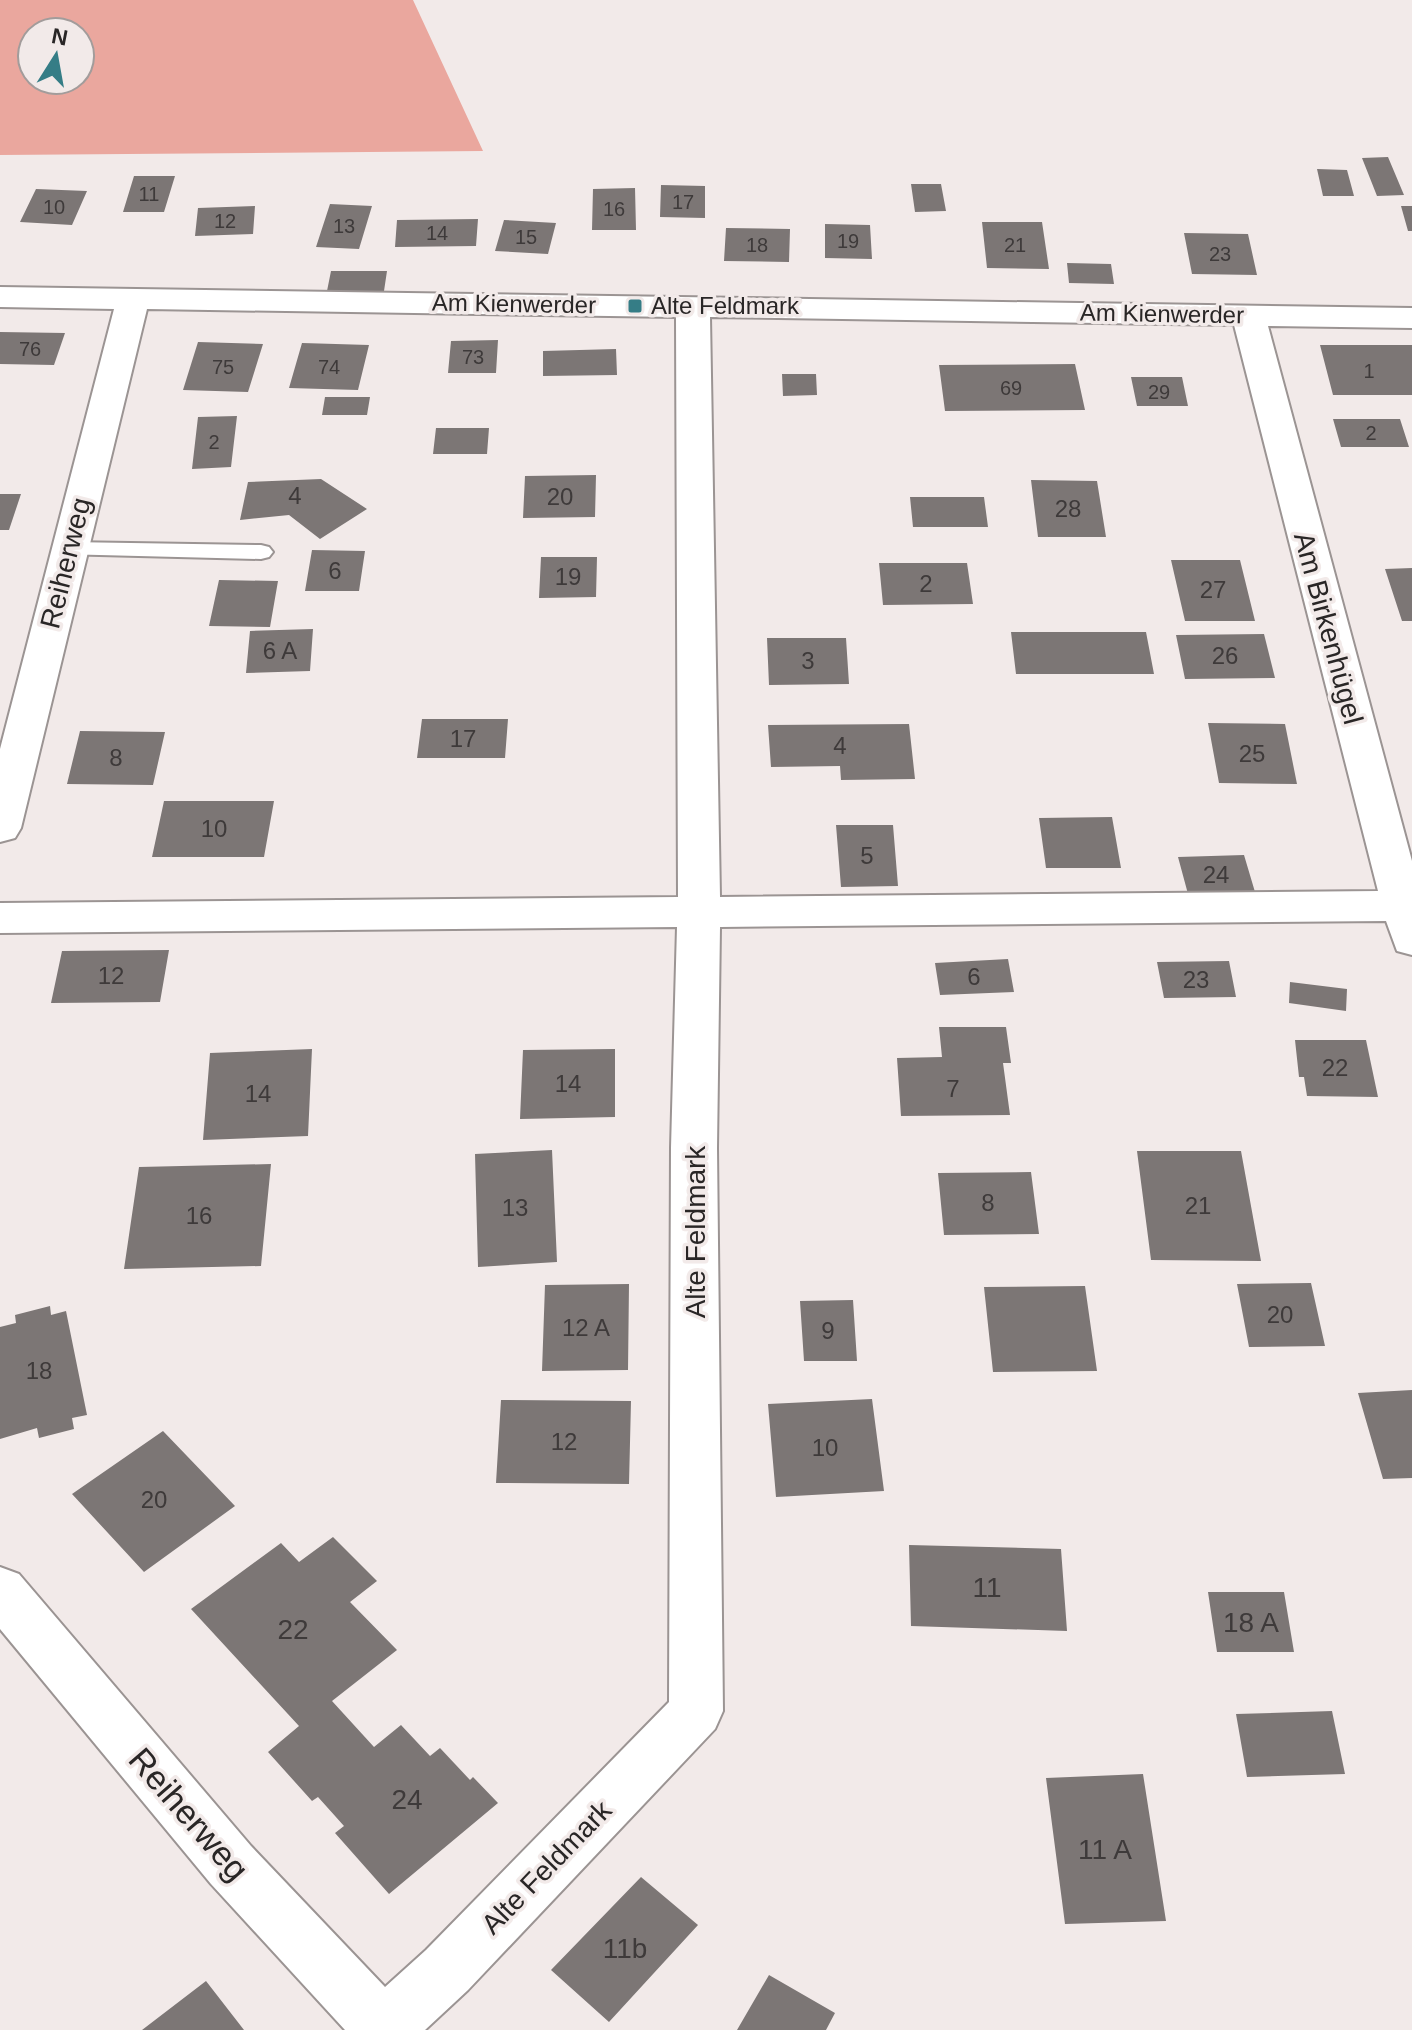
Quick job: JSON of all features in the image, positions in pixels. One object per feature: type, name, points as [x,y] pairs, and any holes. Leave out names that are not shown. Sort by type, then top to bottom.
[{"type":"street","name":"Am Kienwerder","points":[[0,297],[1412,318]]},
{"type":"street","name":"Reiherweg","points":[[0,828],[133,299]]},
{"type":"street","name":"Alte Feldmark","points":[[384,2029],[447,1970],[696,1711],[694,1148],[699,911],[693,307]]},
{"type":"street","name":"Am Birkenhügel","points":[[1248,315],[1393,917]]},
{"type":"street","points":[[0,918],[699,911],[1393,917]]},
{"type":"street","name":"Reiherweg","points":[[0,1590],[231,1865],[384,2029]]},
{"type":"lane","points":[[68,549],[261,552]]},
{"type":"shaded area","points":[[0,0],[413,0],[483,151],[0,155]]},
{"type":"building","points":[[1388,157],[1404,195],[1377,196],[1362,158]]},
{"type":"building","points":[[1317,169],[1347,170],[1354,196],[1323,196]]},
{"type":"building","points":[[134,176],[175,176],[164,212],[123,212]]},
{"type":"building","points":[[911,184],[941,184],[946,211],[915,212]]},
{"type":"building","points":[[661,185],[705,186],[705,218],[660,217]]},
{"type":"building","points":[[635,188],[636,230],[592,230],[593,189]]},
{"type":"building","points":[[36,189],[87,191],[72,225],[20,222]]},
{"type":"building","points":[[330,204],[372,206],[359,249],[316,247]]},
{"type":"building","points":[[255,206],[253,234],[195,236],[198,208]]},
{"type":"building","points":[[1401,206],[1412,206],[1412,231],[1408,231]]},
{"type":"building","points":[[478,219],[476,246],[395,247],[397,220]]},
{"type":"building","points":[[504,220],[556,223],[548,254],[495,251]]},
{"type":"building","points":[[982,222],[1042,222],[1049,269],[987,268]]},
{"type":"building","points":[[825,224],[870,225],[872,259],[825,258]]},
{"type":"building","points":[[726,228],[790,229],[789,262],[724,261]]},
{"type":"building","points":[[1184,233],[1248,234],[1257,275],[1192,274]]},
{"type":"building","points":[[1067,263],[1111,264],[1114,284],[1069,283]]},
{"type":"building","points":[[331,271],[387,271],[384,291],[327,291]]},
{"type":"building","points":[[0,332],[65,333],[54,365],[0,364]]},
{"type":"building","points":[[498,340],[496,373],[448,373],[451,341]]},
{"type":"building","points":[[198,342],[263,344],[248,392],[183,390]]},
{"type":"building","points":[[302,343],[369,345],[358,390],[289,388]]},
{"type":"building","points":[[1320,345],[1412,345],[1412,395],[1333,395]]},
{"type":"building","points":[[616,349],[617,375],[543,376],[543,351]]},
{"type":"building","points":[[1075,364],[1085,410],[945,411],[939,365]]},
{"type":"building","points":[[782,374],[816,374],[817,395],[783,396]]},
{"type":"building","points":[[1131,377],[1182,377],[1188,406],[1137,406]]},
{"type":"building","points":[[325,397],[370,397],[367,415],[322,415]]},
{"type":"building","points":[[237,416],[231,467],[192,469],[198,417]]},
{"type":"building","points":[[1333,419],[1400,419],[1409,447],[1341,447]]},
{"type":"building","points":[[436,428],[489,428],[487,454],[433,454]]},
{"type":"building","points":[[596,475],[595,517],[523,518],[525,476]]},
{"type":"building","points":[[321,479],[367,509],[320,539],[289,515],[240,520],[248,482]]},
{"type":"building","points":[[1031,480],[1097,481],[1106,537],[1038,537]]},
{"type":"building","points":[[0,494],[21,494],[9,530],[0,530]]},
{"type":"building","points":[[910,497],[984,497],[988,527],[913,527]]},
{"type":"building","points":[[312,550],[365,551],[359,591],[305,591]]},
{"type":"building","points":[[541,557],[597,557],[596,597],[539,598]]},
{"type":"building","points":[[1171,560],[1240,560],[1255,621],[1185,621]]},
{"type":"building","points":[[879,563],[967,563],[973,604],[883,605]]},
{"type":"building","points":[[1412,568],[1412,621],[1402,621],[1385,569]]},
{"type":"building","points":[[219,580],[278,581],[270,627],[209,626]]},
{"type":"building","points":[[313,629],[310,671],[246,673],[250,631]]},
{"type":"building","points":[[1011,632],[1146,632],[1154,674],[1016,674]]},
{"type":"building","points":[[1264,634],[1275,678],[1185,679],[1176,635]]},
{"type":"building","points":[[767,638],[846,638],[849,684],[769,685]]},
{"type":"building","points":[[422,719],[508,719],[505,758],[417,758]]},
{"type":"building","points":[[1208,723],[1285,724],[1297,784],[1219,783]]},
{"type":"building","points":[[909,724],[915,779],[841,780],[840,766],[771,767],[768,725]]},
{"type":"building","points":[[80,731],[165,732],[153,785],[67,784]]},
{"type":"building","points":[[164,801],[274,801],[264,857],[152,857]]},
{"type":"building","points":[[1112,817],[1121,868],[1046,868],[1039,818]]},
{"type":"building","points":[[836,825],[893,825],[898,886],[841,887]]},
{"type":"building","points":[[1244,855],[1255,892],[1188,894],[1178,857]]},
{"type":"building","points":[[169,950],[160,1002],[51,1003],[62,951]]},
{"type":"building","points":[[1008,959],[1014,992],[940,995],[935,963]]},
{"type":"building","points":[[1229,961],[1236,997],[1164,998],[1157,962]]},
{"type":"building","points":[[1290,982],[1347,989],[1346,1011],[1289,1003]]},
{"type":"building","points":[[939,1027],[1006,1027],[1011,1063],[1003,1063],[1010,1115],[901,1116],[897,1058],[942,1057]]},
{"type":"building","points":[[1295,1040],[1366,1040],[1378,1097],[1307,1096],[1304,1077],[1299,1077]]},
{"type":"building","points":[[312,1049],[308,1136],[203,1140],[210,1053]]},
{"type":"building","points":[[615,1049],[615,1117],[520,1119],[523,1050]]},
{"type":"building","points":[[552,1150],[557,1262],[478,1267],[475,1154]]},
{"type":"building","points":[[1137,1151],[1241,1151],[1261,1261],[1151,1260]]},
{"type":"building","points":[[271,1164],[261,1266],[124,1269],[139,1167]]},
{"type":"building","points":[[1031,1172],[1039,1234],[944,1235],[938,1173]]},
{"type":"building","points":[[1311,1283],[1325,1346],[1249,1347],[1237,1284]]},
{"type":"building","points":[[629,1284],[628,1370],[542,1371],[545,1285]]},
{"type":"building","points":[[1085,1286],[1097,1371],[993,1372],[984,1287]]},
{"type":"building","points":[[853,1300],[857,1361],[804,1361],[800,1301]]},
{"type":"building","points":[[50,1306],[51,1315],[66,1311],[87,1415],[72,1418],[74,1429],[39,1438],[37,1428],[0,1439],[0,1327],[16,1323],[15,1315]]},
{"type":"building","points":[[1412,1390],[1412,1478],[1383,1479],[1358,1393]]},
{"type":"building","points":[[872,1399],[884,1491],[776,1497],[768,1404]]},
{"type":"building","points":[[501,1400],[631,1401],[629,1484],[496,1483]]},
{"type":"building","points":[[163,1431],[235,1506],[144,1572],[72,1494]]},
{"type":"building","points":[[333,1537],[377,1581],[350,1602],[397,1650],[332,1701],[374,1747],[401,1725],[430,1756],[440,1748],[470,1780],[473,1777],[498,1803],[389,1894],[335,1833],[344,1826],[318,1797],[312,1801],[268,1752],[299,1726],[191,1609],[281,1543],[299,1562]]},
{"type":"building","points":[[909,1545],[1061,1549],[1067,1631],[911,1626]]},
{"type":"building","points":[[1208,1592],[1284,1592],[1294,1652],[1217,1652]]},
{"type":"building","points":[[1332,1711],[1345,1774],[1247,1777],[1236,1714]]},
{"type":"building","points":[[1143,1774],[1166,1921],[1065,1924],[1046,1778]]},
{"type":"building","points":[[641,1877],[698,1925],[609,2022],[551,1970]]},
{"type":"building","points":[[769,1975],[835,2013],[826,2030],[737,2030]]},
{"type":"building","points":[[206,1981],[244,2030],[142,2030]]},
{"type":"place","name":"Alte Feldmark","points":[[635,306]]}]
